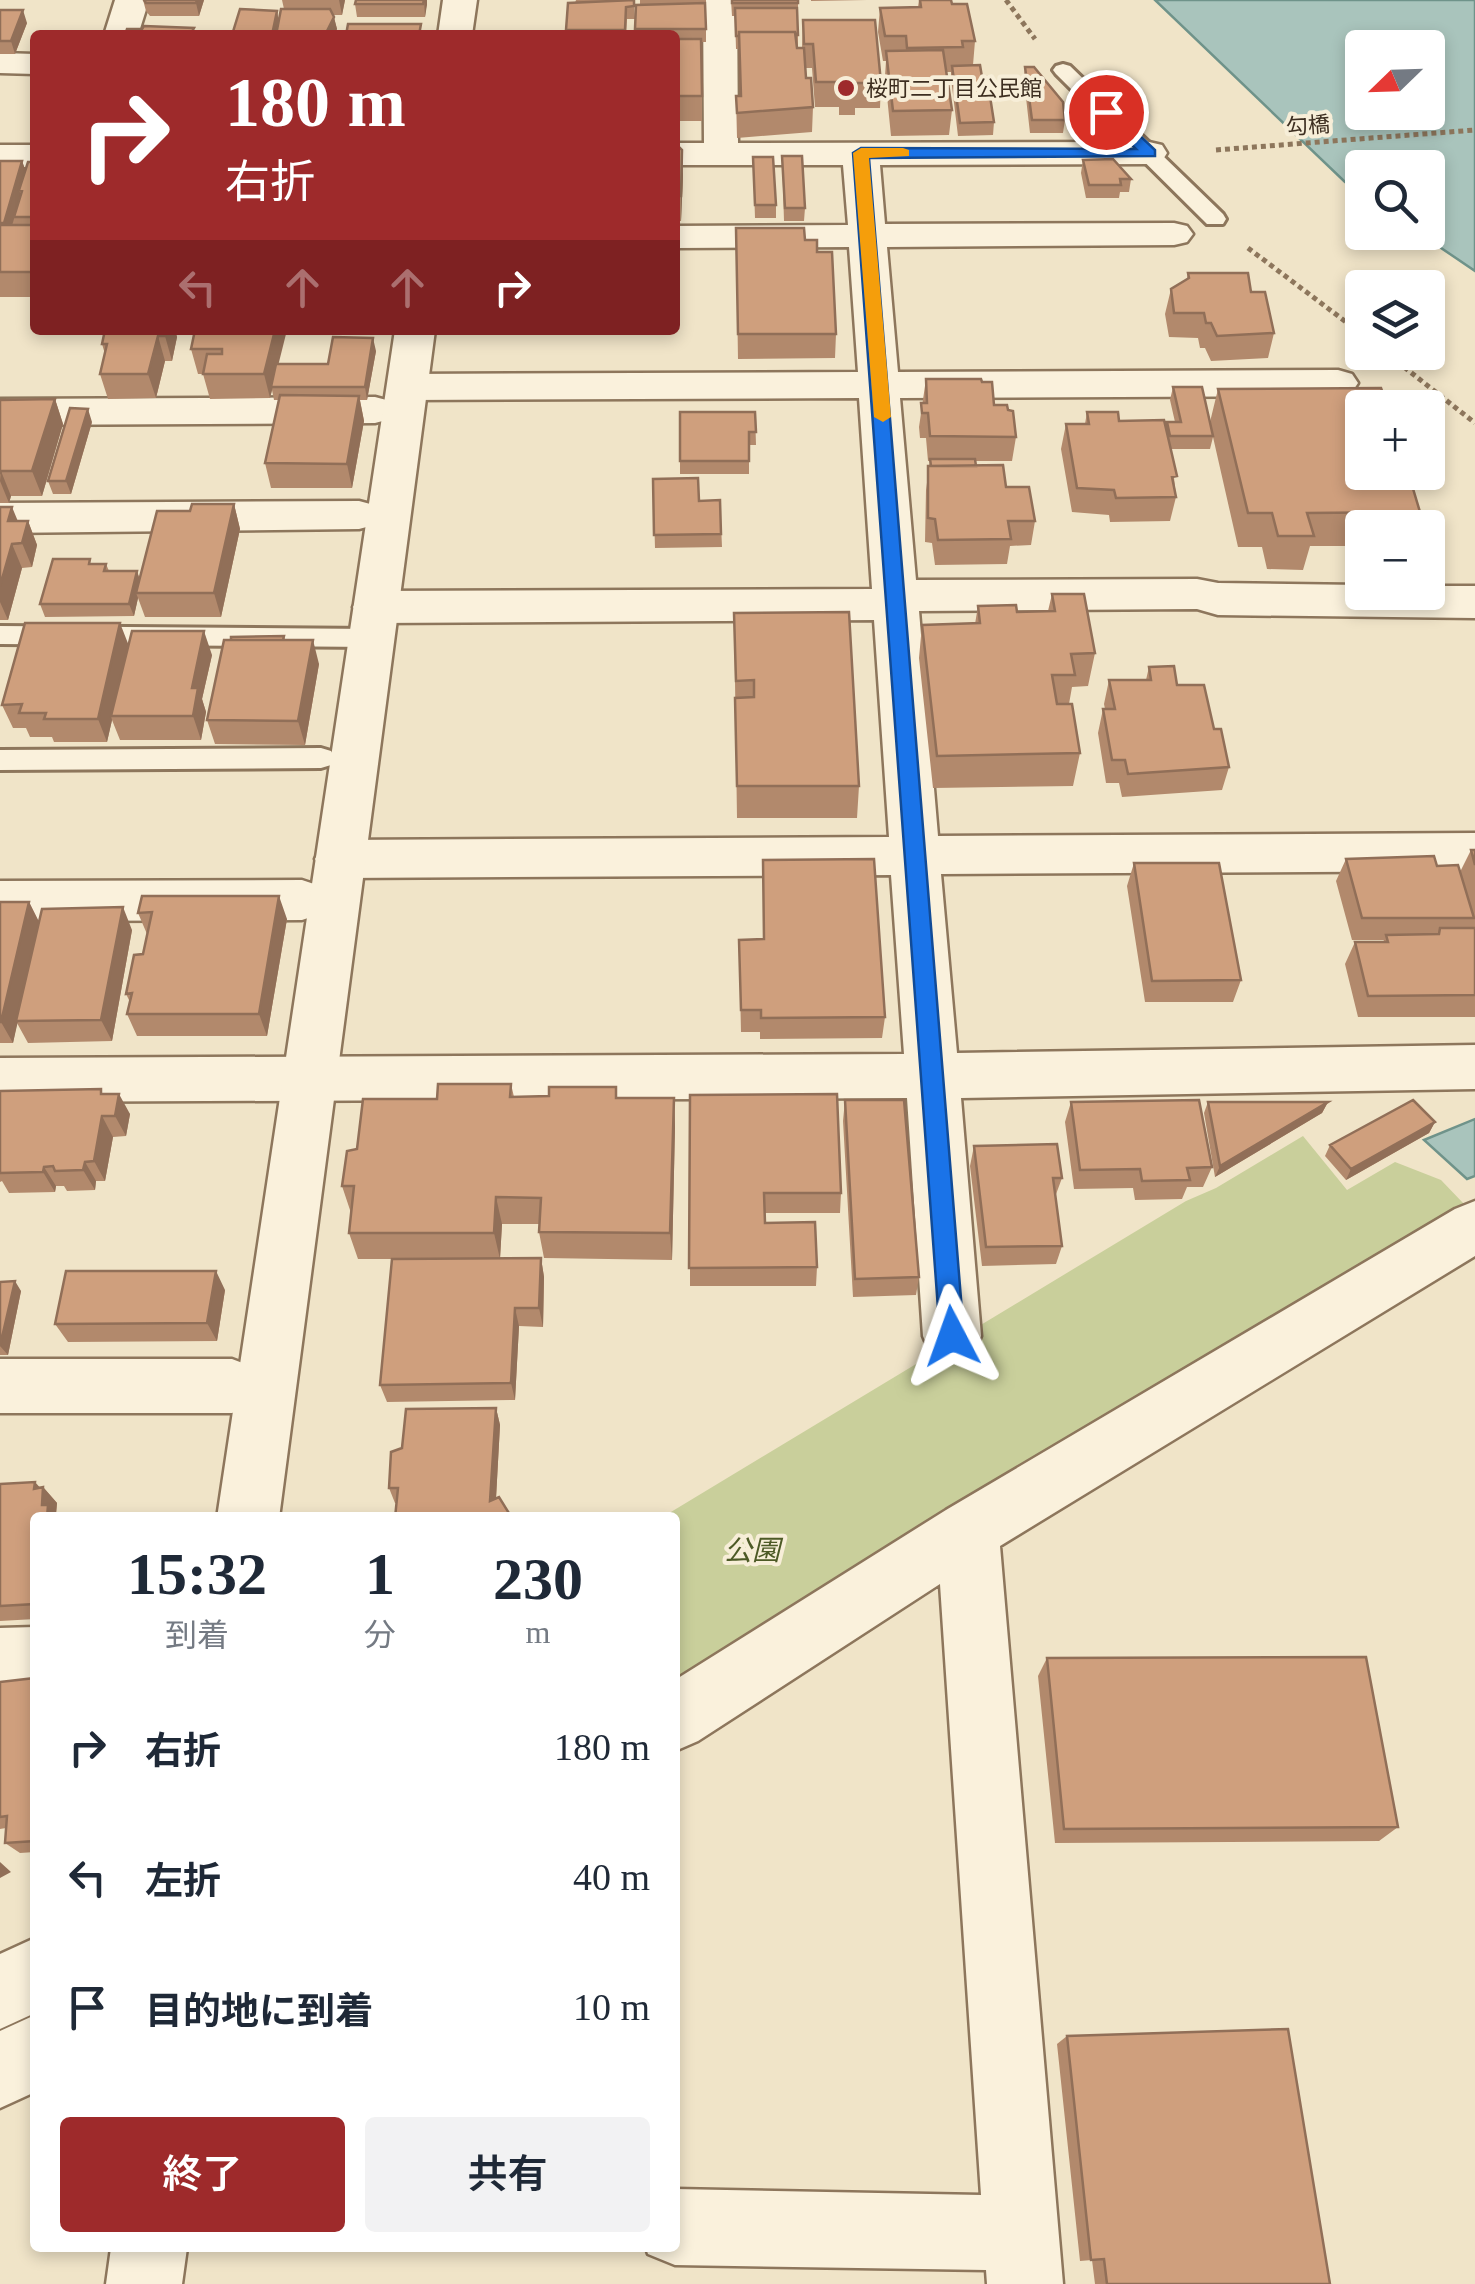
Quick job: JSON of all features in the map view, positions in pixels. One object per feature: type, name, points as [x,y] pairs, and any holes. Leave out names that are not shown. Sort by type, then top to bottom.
[{"type":"street","points":[[123,30],[132,0]]},
{"type":"street","points":[[456,30],[460,0]]},
{"type":"street","points":[[720,0],[706,51],[721,142]]},
{"type":"street","points":[[0,63],[30,64]]},
{"type":"street","points":[[861,153],[912,856],[952,1336]]},
{"type":"street","points":[[680,154],[1150,153]]},
{"type":"street","points":[[0,156],[30,156]]},
{"type":"street","points":[[680,237],[1174,234]]},
{"type":"street","points":[[249,1512],[374,622],[392,398],[414,335]]},
{"type":"street","points":[[0,412],[880,382],[1338,383]]},
{"type":"street","points":[[0,518],[359,514]]},
{"type":"street","points":[[374,622],[896,600],[1196,594],[1218,600],[1475,602]]},
{"type":"street","points":[[340,860],[1475,852]]},
{"type":"street","points":[[0,902],[302,900]]},
{"type":"street","points":[[0,1080],[932,1076],[1475,1067]]},
{"type":"street","points":[[680,1715],[968,1530],[1475,1226]]},
{"type":"street","points":[[0,1386],[232,1386]]},
{"type":"street","points":[[680,2227],[1023,2259],[968,1530]]},
{"type":"street","points":[[0,1660],[30,1658]]},
{"type":"street","points":[[0,1994],[30,1976]]},
{"type":"street","points":[[0,2072],[30,2053]]},
{"type":"street","points":[[144,2284],[149,2252]]},
{"type":"lane","points":[[1062,70],[1215,219]]},
{"type":"lane","points":[[0,636],[374,622]]},
{"type":"lane","points":[[0,760],[322,758]]},
{"type":"path","name":"勾橋","points":[[1203,151],[1475,130]]},
{"type":"path","points":[[1215,219],[1345,322]]},
{"type":"path","points":[[1408,370],[1475,424]]},
{"type":"green space","name":"公園","points":[[1303,1136],[1347,1190],[1395,1162],[1441,1180],[1464,1204],[680,1679],[680,1512],[671,1512],[1186,1201],[1216,1188]]},
{"type":"water","points":[[1155,0],[1475,0],[1475,271],[1444,250],[1445,150],[1345,150],[1345,182]]},
{"type":"water","points":[[1475,1119],[1475,1176],[1467,1179],[1424,1140]]},
{"type":"building","points":[[144,0],[197,0],[146,3]]},
{"type":"building","points":[[356,0],[424,0],[423,4],[355,4]]},
{"type":"building","points":[[634,0],[634,6],[626,7],[625,30],[566,30],[568,3]]},
{"type":"building","points":[[798,0],[798,3],[732,3]]},
{"type":"building","points":[[920,0],[967,4],[975,41],[962,41],[963,47],[907,48],[906,36],[885,36],[880,8],[921,7]]},
{"type":"building","points":[[705,3],[706,29],[635,29],[636,5]]},
{"type":"building","points":[[735,8],[797,8],[798,35],[739,32],[736,36]]},
{"type":"building","points":[[240,9],[277,11],[273,30],[234,30]]},
{"type":"building","points":[[281,9],[330,9],[334,17],[328,30],[277,30]]},
{"type":"building","points":[[0,10],[23,10],[11,41],[0,41]]},
{"type":"building","points":[[803,20],[875,20],[881,83],[855,83],[856,90],[840,90],[840,82],[816,82],[813,44],[804,44]]},
{"type":"building","points":[[348,24],[421,24],[420,30],[347,30]]},
{"type":"building","points":[[144,26],[194,28],[127,30]]},
{"type":"building","points":[[739,32],[795,32],[797,48],[804,48],[813,107],[737,113],[736,96],[741,96]]},
{"type":"building","points":[[680,39],[701,39],[702,96],[680,96]]},
{"type":"building","points":[[943,50],[952,110],[893,111],[886,51]]},
{"type":"building","points":[[980,65],[982,77],[987,77],[994,122],[960,123],[952,66]]},
{"type":"building","points":[[1025,67],[1034,67],[1063,102],[1065,120],[1032,120]]},
{"type":"building","points":[[680,148],[682,150],[680,196]]},
{"type":"building","points":[[782,156],[802,156],[805,208],[785,208]]},
{"type":"building","points":[[753,157],[773,157],[776,205],[755,205]]},
{"type":"building","points":[[1113,159],[1131,179],[1120,179],[1121,185],[1089,185],[1083,160]]},
{"type":"building","points":[[0,161],[22,161],[4,223],[0,223]]},
{"type":"building","points":[[30,162],[30,217],[14,217],[22,191],[19,190]]},
{"type":"building","points":[[0,225],[30,225],[30,272],[0,272]]},
{"type":"building","points":[[736,228],[804,228],[805,240],[817,240],[817,252],[832,252],[836,334],[738,334]]},
{"type":"building","points":[[1188,273],[1248,273],[1251,292],[1265,292],[1274,333],[1217,336],[1211,323],[1206,323],[1204,313],[1174,313],[1171,289],[1189,278]]},
{"type":"building","points":[[104,335],[165,335],[158,336],[148,374],[100,374],[107,344],[102,344]]},
{"type":"building","points":[[194,335],[274,335],[264,374],[203,374],[207,354],[222,354],[222,349],[191,349]]},
{"type":"building","points":[[333,337],[373,338],[365,387],[271,387],[276,364],[328,364]]},
{"type":"building","points":[[926,379],[992,382],[994,405],[1007,405],[1013,411],[1016,437],[930,436],[928,413],[922,413],[921,403],[927,403]]},
{"type":"building","points":[[1173,387],[1202,387],[1213,436],[1170,436],[1167,422],[1181,422]]},
{"type":"building","points":[[1381,388],[1345,390],[1345,490],[1413,490],[1419,510],[1307,513],[1314,536],[1278,536],[1272,513],[1248,513],[1218,389]]},
{"type":"building","points":[[280,395],[359,396],[347,464],[265,463]]},
{"type":"building","points":[[55,399],[32,471],[0,474],[0,400]]},
{"type":"building","points":[[70,408],[88,409],[66,481],[48,481]]},
{"type":"building","points":[[680,412],[755,412],[756,432],[749,432],[749,461],[680,461]]},
{"type":"building","points":[[1087,412],[1118,412],[1119,421],[1164,420],[1177,476],[1172,477],[1176,497],[1116,498],[1114,490],[1077,488],[1066,424],[1089,424]]},
{"type":"building","points":[[930,459],[975,459],[976,466],[931,466]]},
{"type":"building","points":[[1003,465],[1006,487],[1029,487],[1035,521],[1008,521],[1011,539],[938,540],[935,519],[928,518],[928,466]]},
{"type":"building","points":[[698,478],[699,501],[720,500],[721,534],[654,535],[653,479]]},
{"type":"building","points":[[192,504],[234,504],[214,593],[136,593],[157,511],[190,511]]},
{"type":"building","points":[[0,507],[12,507],[8,521],[28,521],[22,543],[12,544],[0,586]]},
{"type":"building","points":[[53,559],[90,559],[89,564],[106,564],[104,571],[137,571],[129,604],[40,604]]},
{"type":"building","points":[[1052,594],[1084,594],[1095,653],[1071,654],[1075,675],[1052,675],[1057,704],[1072,704],[1080,753],[937,756],[922,625],[980,623],[978,606],[1016,605],[1017,612],[1055,611]]},
{"type":"building","points":[[849,612],[859,786],[737,786],[735,698],[754,697],[754,680],[736,681],[734,613]]},
{"type":"building","points":[[25,623],[120,623],[98,719],[44,719],[46,713],[19,713],[22,704],[2,705]]},
{"type":"building","points":[[132,631],[204,631],[192,688],[198,688],[193,716],[111,716]]},
{"type":"building","points":[[284,636],[283,640],[231,640],[231,637]]},
{"type":"building","points":[[224,640],[313,640],[298,721],[207,720]]},
{"type":"building","points":[[1174,666],[1177,685],[1204,685],[1214,729],[1221,729],[1229,767],[1128,774],[1125,760],[1112,760],[1103,709],[1115,709],[1109,680],[1151,680],[1149,667]]},
{"type":"building","points":[[1434,856],[1437,866],[1458,865],[1474,918],[1362,918],[1346,859]]},
{"type":"building","points":[[874,859],[885,1017],[761,1018],[761,1010],[741,1010],[739,940],[764,939],[763,860]]},
{"type":"building","points":[[1134,863],[1219,863],[1241,980],[1152,981]]},
{"type":"building","points":[[142,896],[279,896],[259,1014],[127,1014],[132,993],[126,994],[134,955],[143,954],[152,912],[138,913]]},
{"type":"building","points":[[0,902],[29,902],[1,1022],[0,1022]]},
{"type":"building","points":[[123,907],[101,1020],[16,1021],[42,909]]},
{"type":"building","points":[[1440,928],[1475,928],[1475,995],[1368,996],[1355,942],[1388,942],[1386,935],[1439,934]]},
{"type":"building","points":[[438,1084],[511,1084],[510,1097],[549,1096],[549,1087],[616,1087],[616,1098],[674,1098],[670,1233],[539,1232],[541,1198],[496,1197],[494,1233],[349,1233],[354,1186],[342,1186],[347,1151],[357,1149],[363,1099],[437,1099]]},
{"type":"building","points":[[101,1089],[101,1094],[119,1094],[115,1116],[102,1116],[94,1161],[85,1162],[83,1170],[55,1171],[53,1166],[44,1167],[43,1172],[0,1173],[0,1091]]},
{"type":"building","points":[[837,1094],[841,1193],[764,1193],[765,1223],[815,1222],[817,1267],[689,1268],[690,1095]]},
{"type":"building","points":[[845,1100],[904,1100],[919,1277],[855,1279]]},
{"type":"building","points":[[1199,1100],[1212,1167],[1187,1168],[1190,1180],[1142,1181],[1140,1169],[1080,1170],[1071,1102]]},
{"type":"building","points":[[1413,1100],[1435,1122],[1351,1169],[1330,1145]]},
{"type":"building","points":[[1208,1102],[1328,1102],[1220,1166]]},
{"type":"building","points":[[1057,1144],[1062,1178],[1053,1178],[1062,1246],[986,1247],[974,1146]]},
{"type":"building","points":[[541,1258],[539,1308],[515,1308],[511,1383],[380,1385],[392,1259]]},
{"type":"building","points":[[66,1271],[216,1271],[207,1323],[55,1324]]},
{"type":"building","points":[[15,1281],[0,1346],[0,1282]]},
{"type":"building","points":[[496,1408],[490,1501],[499,1497],[508,1512],[396,1512],[398,1488],[389,1488],[391,1452],[402,1448],[406,1409]]},
{"type":"building","points":[[35,1482],[34,1489],[43,1487],[42,1505],[48,1505],[47,1512],[30,1512],[30,1604],[0,1606],[0,1484]]},
{"type":"building","points":[[1366,1657],[1398,1827],[1064,1829],[1047,1658]]},
{"type":"building","points":[[30,1679],[30,1841],[5,1843],[7,1816],[0,1817],[0,1682]]},
{"type":"building","points":[[1288,2029],[1330,2284],[1107,2284],[1104,2259],[1091,2260],[1067,2036]]},
{"type":"slow traffic","points":[[883,417],[861,153],[903,153]]},
{"type":"place","name":"桜町二丁目公民館","points":[[846,88]]},
{"type":"route","points":[[952,1336],[912,856],[861,153],[1150,153],[1106,112]]}]
